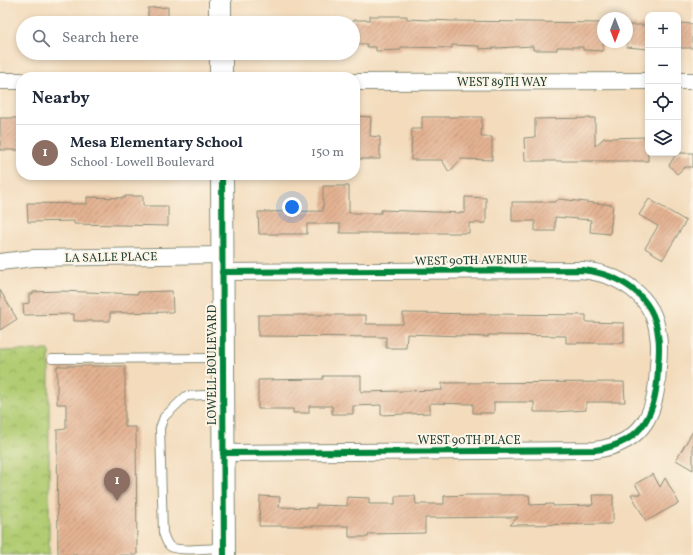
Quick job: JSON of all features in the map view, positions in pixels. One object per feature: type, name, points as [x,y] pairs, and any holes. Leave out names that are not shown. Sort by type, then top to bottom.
[{"type":"street","points":[[220,0],[220,16]]},
{"type":"street","points":[[221,60],[221,72]]},
{"type":"street","points":[[0,81],[16,81]]},
{"type":"street","name":"WEST 89TH WAY","points":[[360,82],[645,81]]},
{"type":"street","points":[[681,81],[693,81]]},
{"type":"street","name":"LOWELL BOULEVARD","points":[[222,180],[224,551]]},
{"type":"street","name":"LA SALLE PLACE","points":[[0,262],[34,258],[222,264]]},
{"type":"street","name":"WEST 90TH AVENUE","points":[[222,264],[582,270],[598,272],[613,276],[625,283],[638,294],[648,306],[655,321],[658,334],[658,364]]},
{"type":"street","name":"WEST 90TH PLACE","points":[[223,453],[604,449],[626,440],[644,423],[655,402],[658,364]]},
{"type":"lane","points":[[52,360],[223,358]]},
{"type":"lane","points":[[223,394],[189,394],[176,404],[164,417],[160,428],[163,533],[166,541],[171,547],[179,549],[224,551]]},
{"type":"green space","points":[[49,350],[49,555],[0,555],[0,351]]},
{"type":"building","points":[[168,7],[168,16],[148,16],[148,8]]},
{"type":"building","points":[[370,16],[407,16],[407,19],[452,21],[597,23],[597,48],[603,48],[603,51],[583,50],[583,47],[557,47],[557,50],[533,50],[533,46],[479,49],[479,46],[452,45],[452,48],[401,47],[401,50],[376,51],[376,47],[367,47],[367,44],[360,44],[360,20],[370,20]]},
{"type":"building","points":[[681,23],[693,24],[693,48],[681,48]]},
{"type":"building","points":[[633,25],[645,25],[645,49],[633,48]]},
{"type":"building","points":[[360,116],[371,117],[370,136],[380,137],[380,159],[360,159]]},
{"type":"building","points":[[422,117],[482,117],[481,137],[492,137],[492,160],[461,159],[449,172],[442,160],[411,160],[412,129],[422,129]]},
{"type":"building","points":[[0,118],[16,118],[16,150],[0,150]]},
{"type":"building","points":[[595,118],[595,146],[604,138],[645,137],[645,156],[648,156],[648,161],[525,161],[524,138],[535,137],[535,119]]},
{"type":"building","points":[[681,153],[693,153],[693,167],[685,167],[677,174],[669,165],[675,156],[681,156]]},
{"type":"building","points":[[323,186],[349,186],[349,213],[381,213],[381,210],[465,213],[465,197],[486,198],[486,223],[469,223],[469,233],[340,233],[340,224],[307,224],[307,234],[259,234],[258,212],[323,211]]},
{"type":"building","points":[[125,196],[143,196],[143,206],[168,206],[168,226],[74,224],[74,221],[28,222],[27,203],[87,204],[87,197],[125,198]]},
{"type":"building","points":[[559,199],[613,205],[610,234],[590,232],[591,220],[555,217],[555,231],[535,231],[535,221],[512,221],[512,202],[555,202]]},
{"type":"building","points":[[649,199],[686,221],[663,259],[645,248],[658,226],[639,215]]},
{"type":"building","points":[[0,290],[17,319],[0,330]]},
{"type":"building","points":[[60,291],[138,294],[138,292],[172,291],[173,312],[110,313],[110,321],[74,321],[74,314],[24,315],[23,304],[29,303],[29,294],[33,294],[33,292]]},
{"type":"building","points":[[403,313],[586,315],[586,322],[624,323],[624,343],[566,343],[566,336],[488,335],[488,337],[407,334],[406,348],[386,348],[386,337],[258,336],[258,315],[366,315],[366,324],[403,324]]},
{"type":"building","points":[[57,366],[125,366],[125,427],[136,427],[137,555],[58,555],[57,430],[66,429],[66,404],[57,404]]},
{"type":"building","points":[[323,376],[361,376],[361,392],[442,390],[442,383],[624,382],[625,402],[586,402],[586,410],[554,412],[534,412],[534,402],[494,402],[494,413],[473,413],[473,404],[430,403],[430,413],[381,415],[381,405],[353,406],[353,414],[332,414],[332,406],[309,406],[309,413],[293,413],[293,409],[258,409],[258,380],[323,379]]},
{"type":"building","points":[[693,431],[693,470],[676,460]]},
{"type":"building","points":[[653,474],[660,487],[665,478],[679,503],[646,521],[631,494],[641,494],[635,484]]},
{"type":"building","points":[[529,495],[530,505],[553,504],[553,506],[593,505],[592,495],[613,495],[613,521],[610,524],[510,525],[518,517],[425,518],[425,533],[369,534],[368,537],[349,537],[349,526],[259,526],[260,496],[280,497],[279,507],[316,508],[316,505],[347,506],[347,497],[369,498],[369,504],[395,504],[395,496],[415,496],[416,504],[444,504],[444,496]]},
{"type":"cycle path","points":[[222,180],[224,555]]},
{"type":"cycle path","points":[[222,272],[582,270],[596,272],[621,282],[642,298],[650,309],[655,321],[659,339],[657,382],[651,411],[637,432],[626,440],[612,446],[595,450],[223,453]]},
{"type":"place","name":"Mesa Elementary School","points":[[117,501]]}]
